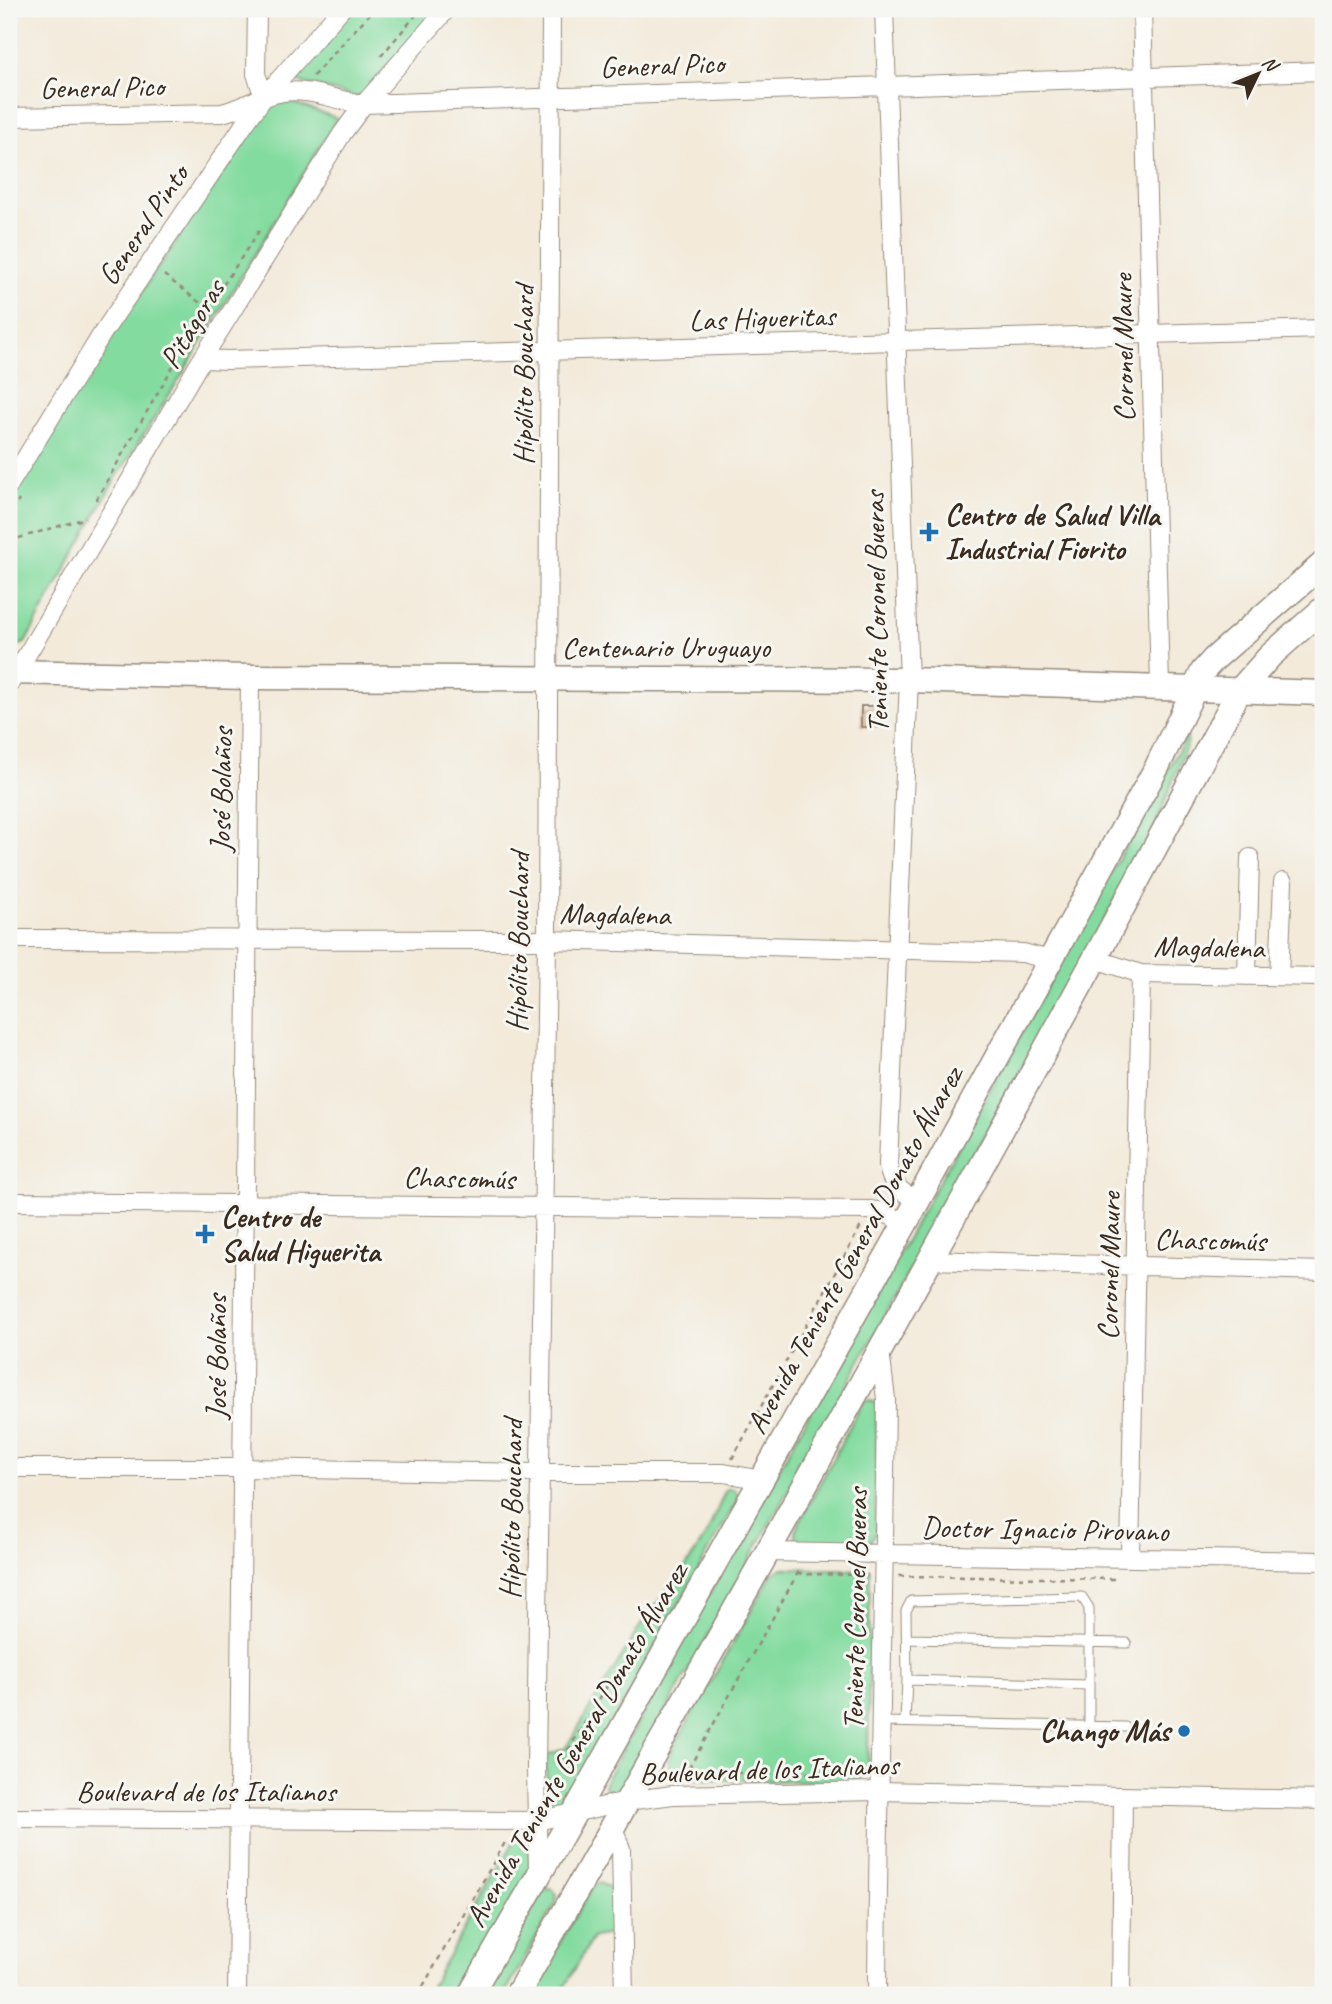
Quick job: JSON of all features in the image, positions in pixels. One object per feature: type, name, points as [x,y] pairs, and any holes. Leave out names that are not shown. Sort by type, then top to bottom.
[{"type":"main road","name":"Avenida Teniente General Donato Álvarez","points":[[470,1995],[905,1224],[1157,767],[1203,671],[1323,564]]},
{"type":"main road","points":[[517,1995],[880,1350],[1239,691],[1270,656],[1323,609]]},
{"type":"main road","name":"Centenario Uruguayo","points":[[11,676],[909,680],[1323,693]]},
{"type":"street","points":[[257,9],[256,74],[264,97]]},
{"type":"street","name":"General Pinto","points":[[15,491],[96,344],[264,97],[341,9]]},
{"type":"street","name":"Pitágoras","points":[[11,676],[202,359],[342,134],[363,104],[447,9]]},
{"type":"street","name":"Hipólito Bouchard","points":[[538,1875],[536,1770],[547,940],[551,9]]},
{"type":"street","name":"Teniente Coronel Bueras","points":[[884,9],[909,680],[888,1165],[893,1184]]},
{"type":"street","name":"Coronel Maure","points":[[1142,9],[1160,687]]},
{"type":"street","name":"General Pico","points":[[9,117],[222,113],[238,110],[264,97],[297,91],[363,104],[1323,71]]},
{"type":"street","name":"Las Higueritas","points":[[202,359],[551,353],[1323,329]]},
{"type":"street","name":"José Bolaños","points":[[237,1995],[250,677]]},
{"type":"street","points":[[1247,976],[1250,858]]},
{"type":"street","points":[[1279,976],[1283,882]]},
{"type":"street","name":"Magdalena","points":[[9,939],[547,940],[1023,953],[1050,960]]},
{"type":"street","name":"Magdalena","points":[[1095,959],[1142,974],[1323,977]]},
{"type":"street","name":"Coronel Maure","points":[[1130,1558],[1142,974]]},
{"type":"street","points":[[875,1211],[893,1184],[903,1194],[918,1200]]},
{"type":"street","name":"Chascomús","points":[[9,1202],[875,1211],[905,1224]]},
{"type":"street","name":"Chascomús","points":[[928,1260],[1323,1270]]},
{"type":"street","name":"Teniente Coronel Bueras","points":[[877,1995],[877,1791],[881,1722],[886,1399],[880,1350]]},
{"type":"street","points":[[9,1468],[724,1472],[762,1480]]},
{"type":"street","name":"Doctor Ignacio Pirovano","points":[[766,1552],[1323,1561]]},
{"type":"street","name":"Boulevard de los Italianos","points":[[9,1818],[510,1822],[537,1821],[626,1801],[673,1795],[877,1791],[1323,1800]]},
{"type":"street","points":[[1122,1995],[1123,1796]]},
{"type":"street","points":[[613,1827],[621,1849],[624,1995]]},
{"type":"lane","points":[[905,1721],[907,1604],[916,1600],[1082,1597],[1089,1608],[1088,1726]]},
{"type":"lane","points":[[907,1639],[1128,1643]]},
{"type":"lane","points":[[907,1680],[1088,1685]]},
{"type":"lane","points":[[881,1722],[1125,1727]]},
{"type":"path","points":[[297,91],[374,9]]},
{"type":"path","points":[[376,62],[421,9]]},
{"type":"path","points":[[93,507],[208,309],[261,229]]},
{"type":"path","points":[[161,273],[208,309]]},
{"type":"path","points":[[15,491],[9,517],[10,540],[86,519]]},
{"type":"path","points":[[724,1472],[875,1211]]},
{"type":"path","points":[[673,1795],[808,1553]]},
{"type":"path","points":[[797,1574],[1116,1579]]},
{"type":"path","points":[[536,1770],[562,1760],[612,1678],[648,1639]]},
{"type":"path","points":[[686,1773],[859,1773]]},
{"type":"path","points":[[418,1995],[503,1849],[510,1822]]},
{"type":"green space","points":[[348,9],[437,9],[364,94],[356,97],[296,81],[293,77]]},
{"type":"green space","points":[[281,99],[337,118],[180,378],[113,483],[25,643],[9,649],[9,500],[90,367],[271,103]]},
{"type":"green space","points":[[1186,737],[1188,742],[1152,834],[623,1788],[618,1793],[612,1793],[604,1786],[606,1780]]},
{"type":"green space","points":[[868,1400],[877,1403],[875,1533],[870,1543],[862,1548],[800,1543],[796,1539],[795,1531],[862,1403]]},
{"type":"green space","points":[[726,1489],[734,1489],[739,1497],[570,1798],[561,1805],[547,1803],[546,1755],[565,1749],[644,1620],[685,1568],[708,1532]]},
{"type":"green space","points":[[782,1568],[870,1570],[868,1770],[857,1782],[689,1779],[672,1772],[668,1761],[671,1752],[772,1574]]},
{"type":"green space","points":[[516,1836],[522,1837],[527,1845],[529,1871],[460,1995],[426,1995],[511,1847]]},
{"type":"green space","points":[[599,1883],[611,1888],[613,1893],[612,1934],[593,1937],[560,1995],[530,1995],[592,1887]]},
{"type":"green space","points":[[552,1889],[557,1894],[556,1903],[504,1995],[485,1995],[542,1893]]},
{"type":"building","points":[[861,706],[874,706],[881,714],[881,727],[861,727]]},
{"type":"place","name":"Centro de Salud Villa Industrial Fiorito","points":[[929,532]]},
{"type":"place","name":"Centro de Salud Higuerita","points":[[205,1234]]},
{"type":"place","name":"Chango Más","points":[[1184,1731]]}]
